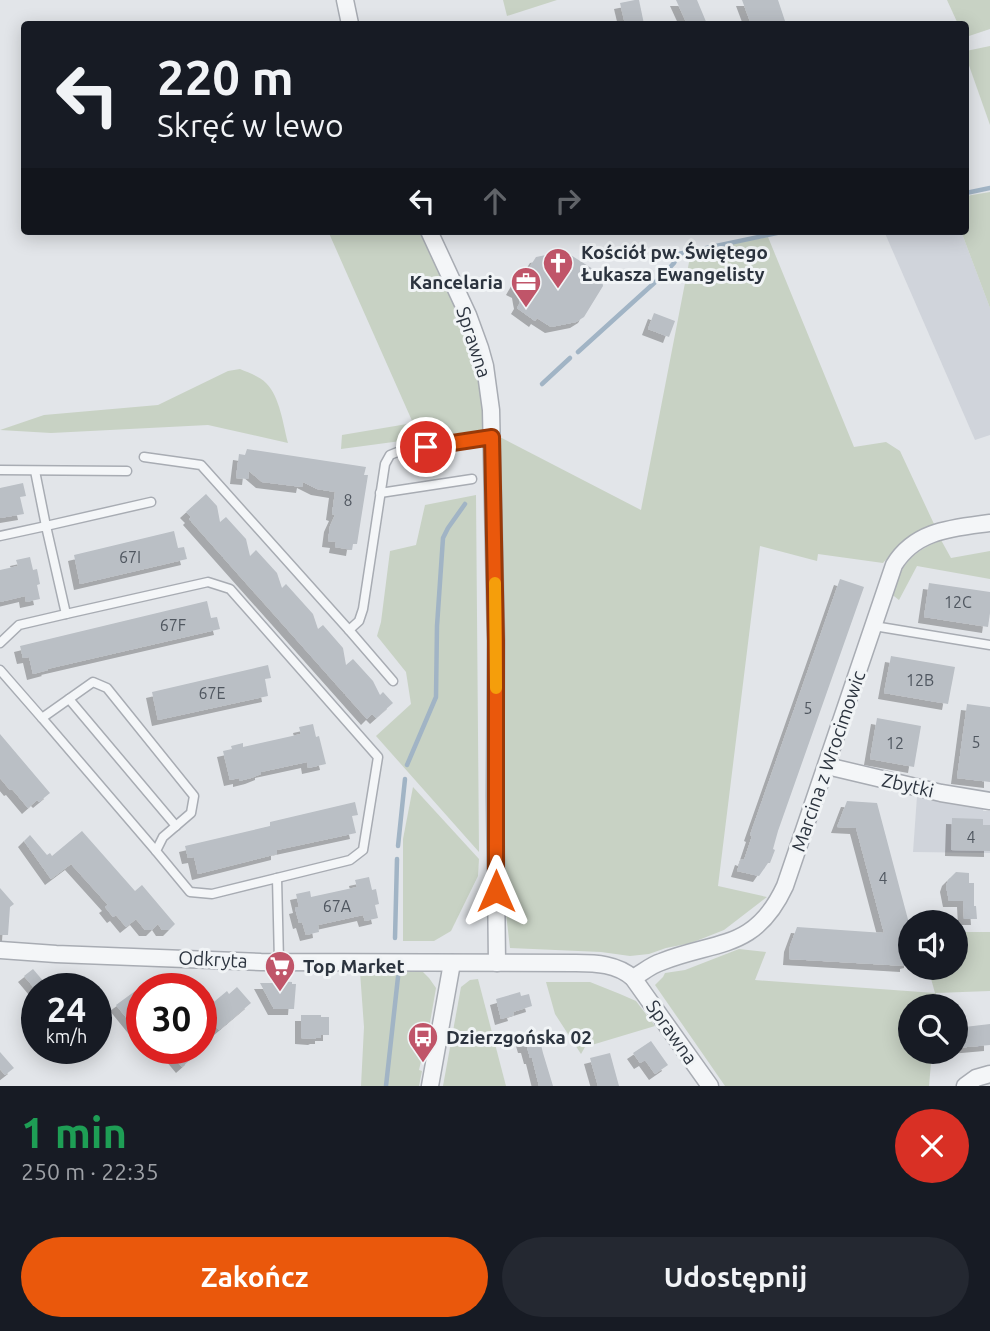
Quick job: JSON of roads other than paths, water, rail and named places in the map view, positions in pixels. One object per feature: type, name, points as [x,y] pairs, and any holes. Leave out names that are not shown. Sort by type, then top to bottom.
[{"type":"street","points":[[345,0],[349,21]]},
{"type":"street","name":"Sprawna","points":[[431,235],[468,315],[483,358],[488,387],[492,437],[496,641],[497,963]]},
{"type":"street","name":"Marcina z Wrocimowic","points":[[633,978],[659,962],[742,936],[769,915],[785,886],[894,565],[903,552],[929,534],[990,523]]},
{"type":"street","name":"Zbytki","points":[[827,766],[942,793],[990,801]]},
{"type":"street","name":"Odkryta","points":[[0,950],[279,962],[593,963],[622,970],[633,978]]},
{"type":"street","points":[[430,1086],[452,962]]},
{"type":"street","name":"Sprawna","points":[[633,978],[710,1086]]},
{"type":"street","points":[[965,1086],[990,1073]]},
{"type":"lane","points":[[349,630],[359,621],[363,609],[385,464],[390,455],[492,437]]},
{"type":"lane","points":[[144,457],[201,465],[393,681]]},
{"type":"lane","points":[[0,470],[128,471]]},
{"type":"lane","points":[[35,471],[66,614]]},
{"type":"lane","points":[[380,493],[472,479]]},
{"type":"lane","points":[[0,536],[151,502]]},
{"type":"lane","points":[[0,643],[19,625],[208,582],[230,589],[377,757],[363,850],[350,860],[212,894],[190,892],[0,670]]},
{"type":"lane","points":[[874,626],[990,645]]},
{"type":"lane","points":[[42,718],[93,681],[107,688],[194,796],[191,813],[163,837],[156,851]]},
{"type":"lane","points":[[69,699],[176,826]]},
{"type":"lane","points":[[277,878],[279,962]]},
{"type":"waterway","points":[[969,192],[990,188]]},
{"type":"waterway","points":[[578,352],[663,275],[678,254],[767,235]]},
{"type":"waterway","points":[[542,384],[570,358]]},
{"type":"waterway","points":[[407,765],[436,697],[437,626],[443,538],[465,504]]},
{"type":"waterway","points":[[398,846],[405,779]]},
{"type":"waterway","points":[[395,938],[397,859]]},
{"type":"waterway","points":[[386,1086],[398,977]]},
{"type":"place","name":"Kościół pw. Świętego Łukasza Ewangelisty","points":[[558,290]]},
{"type":"place","name":"Kancelaria","points":[[526,309]]},
{"type":"place","name":"Top Market","points":[[280,993]]},
{"type":"place","name":"Dzierzgońska 02","points":[[423,1064]]}]
